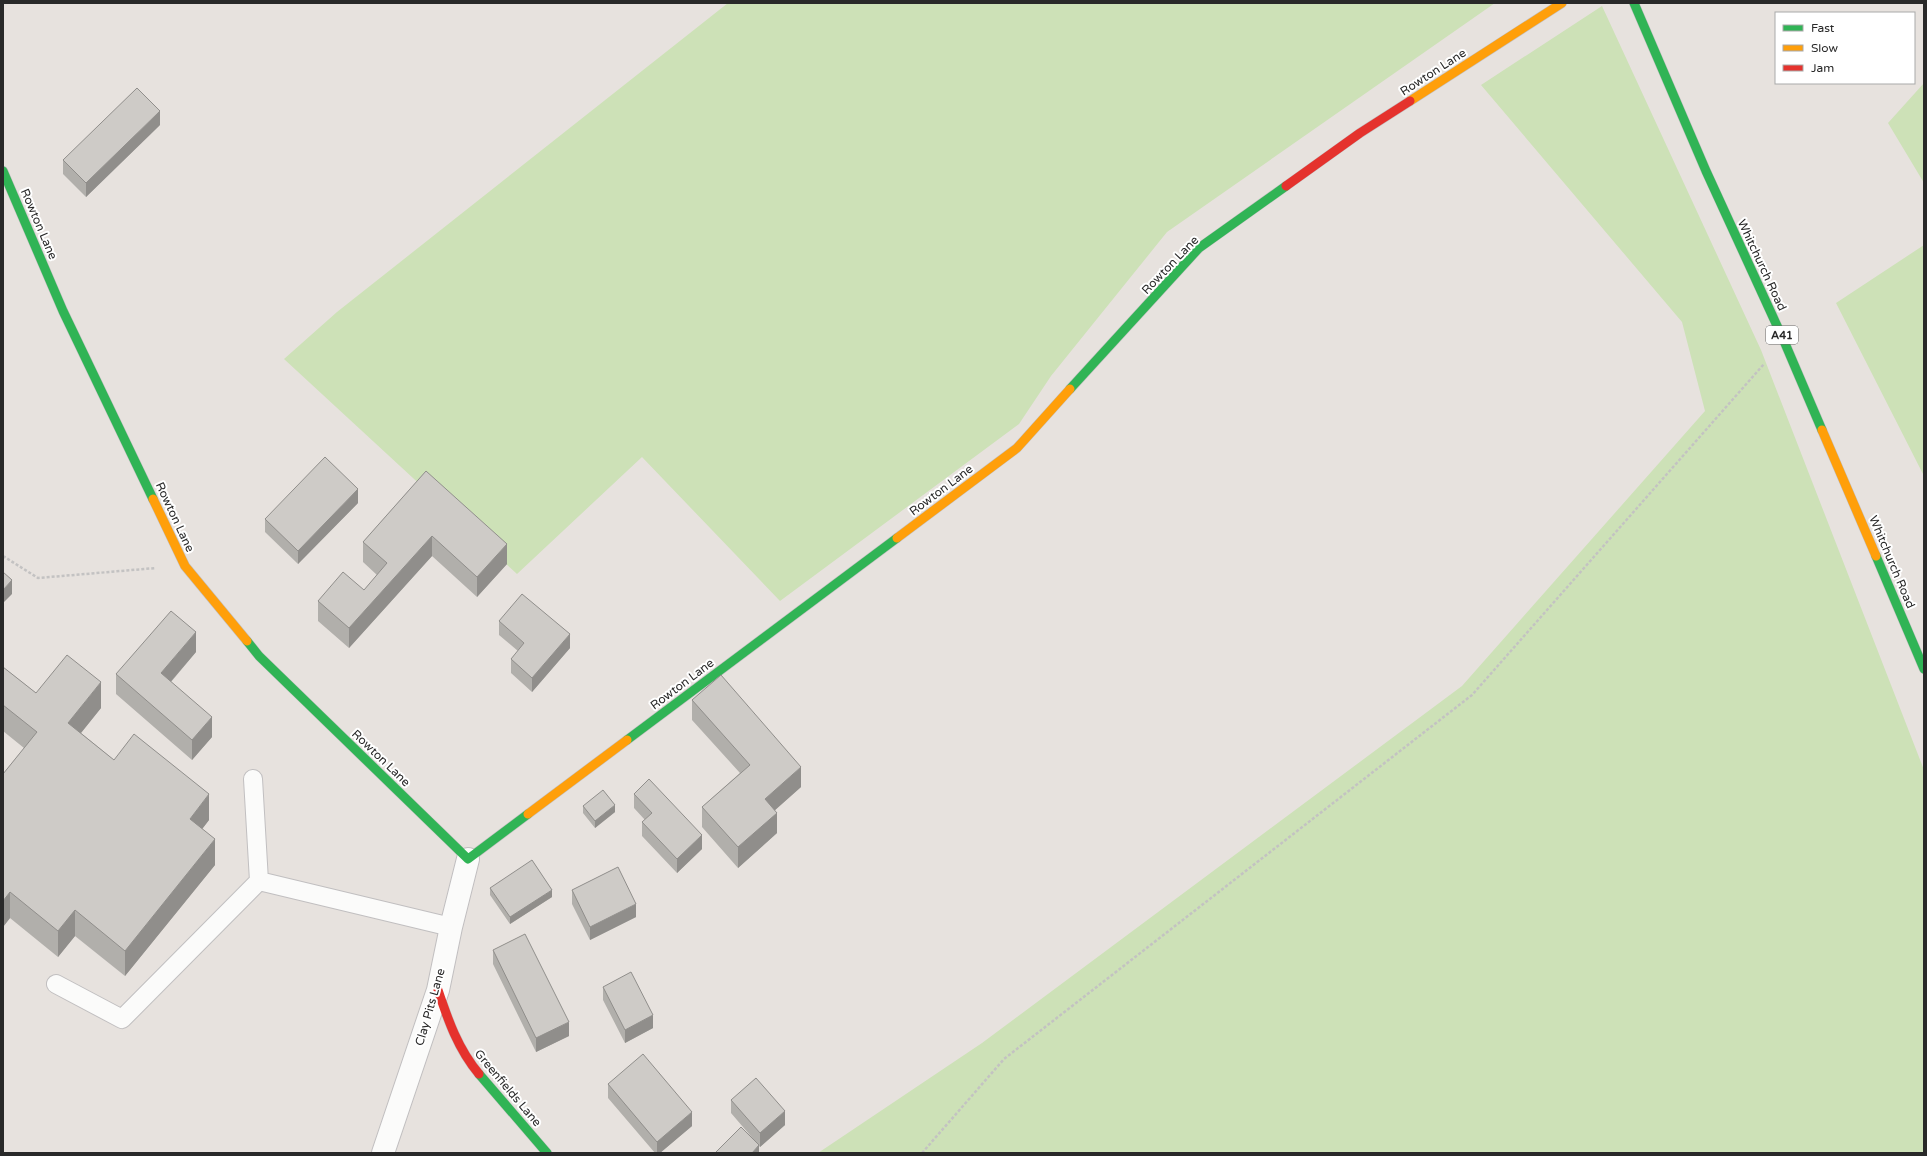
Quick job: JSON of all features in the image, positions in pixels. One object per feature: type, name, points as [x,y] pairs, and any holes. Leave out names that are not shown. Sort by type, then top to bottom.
[{"type":"main road","name":"Rowton Lane","points":[[3,171],[63,310],[184,566],[258,656],[468,858],[1017,448],[1199,248],[1360,133],[1562,3]]},
{"type":"main road","name":"Whitchurch Road","points":[[1634,3],[1706,171],[1784,341],[1924,669]]},
{"type":"main road","name":"Greenfields Lane","points":[[438,990],[451,1028],[467,1059],[547,1153]]},
{"type":"street","name":"Clay Pits Lane","points":[[383,1153],[438,990],[451,926],[468,858]]},
{"type":"lane","points":[[56,984],[122,1019],[259,881],[253,779]]},
{"type":"lane","points":[[259,881],[451,926]]},
{"type":"path","points":[[922,1153],[1004,1059],[1472,695],[1784,341]]},
{"type":"path","points":[[3,556],[38,578],[184,566]]},
{"type":"green space","points":[[728,3],[1495,3],[1167,232],[1051,376],[1019,424],[780,601],[642,457],[517,574],[284,359],[337,312]]},
{"type":"green space","points":[[1602,6],[1761,350],[1924,770],[1924,1153],[818,1153],[982,1043],[1462,686],[1705,411],[1682,322],[1481,85]]},
{"type":"green space","points":[[1924,83],[1924,183],[1888,123]]},
{"type":"green space","points":[[1924,245],[1924,476],[1836,303]]},
{"type":"building","points":[[137,88],[160,111],[86,183],[63,160]]},
{"type":"building","points":[[325,457],[358,489],[298,551],[265,519]]},
{"type":"building","points":[[426,471],[507,544],[477,577],[432,536],[349,628],[318,601],[343,572],[364,590],[387,563],[363,542]]},
{"type":"building","points":[[3,572],[12,580],[3,590]]},
{"type":"building","points":[[522,594],[570,634],[532,678],[511,659],[524,643],[499,621]]},
{"type":"building","points":[[171,611],[196,632],[161,673],[212,717],[192,740],[116,674]]},
{"type":"building","points":[[67,655],[101,682],[68,723],[114,760],[134,734],[209,794],[190,819],[215,839],[125,951],[75,910],[58,931],[10,892],[3,901],[3,774],[37,732],[3,705],[3,667],[36,693]]},
{"type":"building","points":[[721,675],[801,767],[765,799],[777,813],[738,847],[702,807],[750,765],[692,700]]},
{"type":"building","points":[[649,779],[702,835],[677,859],[642,822],[652,813],[634,794]]},
{"type":"building","points":[[603,790],[615,805],[595,821],[583,806]]},
{"type":"building","points":[[532,860],[552,890],[510,917],[490,888]]},
{"type":"building","points":[[618,867],[636,904],[590,927],[572,890]]},
{"type":"building","points":[[525,934],[569,1022],[536,1038],[493,950]]},
{"type":"building","points":[[631,972],[653,1015],[625,1030],[603,987]]},
{"type":"building","points":[[643,1054],[692,1112],[657,1142],[608,1084]]},
{"type":"building","points":[[756,1078],[785,1111],[760,1133],[731,1100]]},
{"type":"building","points":[[741,1127],[759,1145],[752,1153],[715,1153]]},
{"type":"traffic: fast","points":[[1634,3],[1706,171],[1784,341],[1822,430]]},
{"type":"traffic: fast","points":[[3,171],[63,311],[153,499]]},
{"type":"traffic: fast","points":[[1070,389],[1199,248],[1286,186]]},
{"type":"traffic: fast","points":[[627,740],[897,538]]},
{"type":"traffic: fast","points":[[1876,556],[1924,669]]},
{"type":"traffic: fast","points":[[247,641],[259,656],[468,859],[528,814]]},
{"type":"traffic: fast","points":[[479,1074],[547,1153]]},
{"type":"traffic: slow","points":[[1410,101],[1562,3]]},
{"type":"traffic: slow","points":[[897,538],[1017,448],[1070,389]]},
{"type":"traffic: slow","points":[[1822,430],[1876,556]]},
{"type":"traffic: slow","points":[[153,499],[185,566],[247,641]]},
{"type":"traffic: slow","points":[[528,814],[627,740]]},
{"type":"traffic: jam","points":[[1286,186],[1360,133],[1410,101]]},
{"type":"traffic: jam","points":[[438,990],[459,1044],[479,1074]]}]
